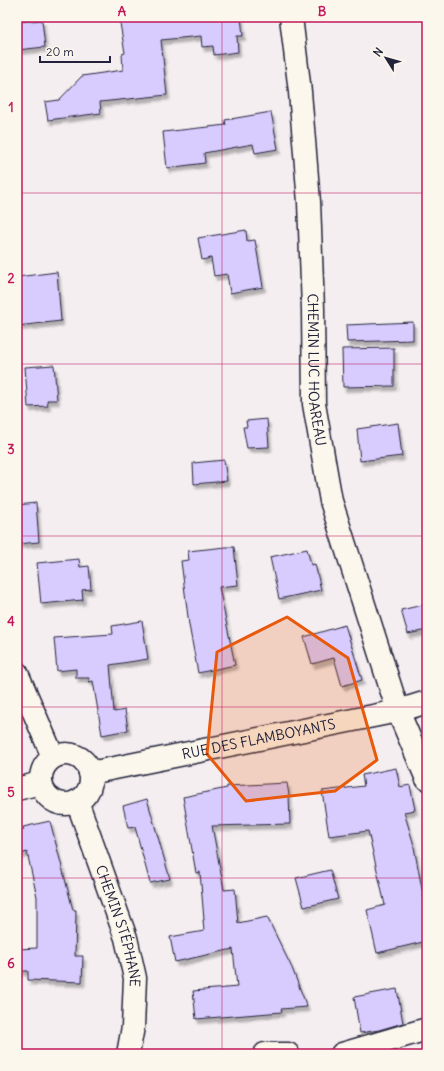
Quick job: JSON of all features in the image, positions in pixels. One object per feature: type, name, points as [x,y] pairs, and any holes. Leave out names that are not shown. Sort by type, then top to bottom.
[{"type":"street","name":"CHEMIN LUC HOAREAU","points":[[291,17],[300,92],[309,202],[313,309],[314,404],[330,501],[398,711],[427,779]]},
{"type":"street","points":[[17,673],[53,757]]},
{"type":"street","name":"RUE DES FLAMBOYANTS","points":[[90,773],[398,711],[427,702]]},
{"type":"street","points":[[69,753],[77,755],[83,760],[90,773],[91,783],[83,797],[77,801],[67,804],[58,803],[51,800],[45,794],[40,783],[42,769],[46,762],[60,754],[69,753]]},
{"type":"street","points":[[17,789],[40,783]]},
{"type":"street","name":"CHEMIN STÉPHANE","points":[[77,801],[126,938],[135,978],[133,1027],[128,1054]]},
{"type":"street","points":[[342,1054],[427,1029]]},
{"type":"street","points":[[265,1054],[288,1054]]},
{"type":"highlighted area","points":[[287,617],[348,658],[377,760],[335,791],[246,801],[207,754],[217,652]]},
{"type":"building","points":[[119,17],[241,17],[243,36],[237,36],[238,52],[214,55],[213,46],[202,47],[201,36],[161,40],[167,95],[100,102],[101,113],[48,120],[45,102],[59,100],[82,76],[123,70],[122,54],[125,53]]},
{"type":"building","points":[[42,20],[45,47],[17,50],[17,22]]},
{"type":"building","points":[[271,112],[278,149],[255,153],[253,144],[204,153],[205,163],[167,168],[163,132],[226,125],[225,120]]},
{"type":"building","points":[[246,230],[247,241],[255,240],[263,287],[230,293],[227,274],[214,276],[211,258],[202,260],[198,238]]},
{"type":"building","points":[[57,272],[61,321],[17,326],[17,277]]},
{"type":"building","points":[[413,322],[413,340],[347,342],[346,325]]},
{"type":"building","points":[[394,348],[394,386],[343,387],[342,349]]},
{"type":"building","points":[[54,365],[57,400],[47,400],[48,406],[28,407],[25,367]]},
{"type":"building","points":[[267,419],[269,447],[247,448],[243,427],[247,427],[246,421]]},
{"type":"building","points":[[398,423],[402,456],[360,461],[357,429]]},
{"type":"building","points":[[224,460],[227,481],[194,484],[193,463]]},
{"type":"building","points":[[36,503],[39,542],[17,544],[17,505]]},
{"type":"building","points":[[234,547],[238,585],[219,587],[235,665],[198,673],[189,625],[181,561],[189,560],[188,551]]},
{"type":"building","points":[[307,549],[311,565],[315,564],[321,590],[279,599],[270,557]]},
{"type":"building","points":[[79,559],[80,567],[89,566],[91,589],[82,590],[83,600],[41,604],[37,563]]},
{"type":"building","points":[[427,604],[427,630],[408,634],[401,610]]},
{"type":"building","points":[[142,621],[148,659],[110,665],[114,712],[125,710],[128,730],[102,735],[93,681],[89,682],[89,678],[76,678],[76,669],[57,671],[54,638],[113,634],[112,626]]},
{"type":"building","points":[[345,625],[362,680],[342,686],[334,658],[312,664],[304,637]]},
{"type":"building","points":[[396,768],[400,787],[410,785],[415,810],[404,812],[413,842],[427,915],[427,941],[377,953],[367,910],[385,905],[368,831],[329,836],[322,791],[364,786],[362,775]]},
{"type":"building","points":[[287,783],[290,824],[212,826],[224,890],[235,889],[238,923],[267,917],[292,968],[307,1007],[281,1009],[282,1012],[196,1019],[193,991],[237,987],[233,949],[175,962],[170,937],[204,931],[200,872],[196,873],[183,797],[227,788],[227,786]]},
{"type":"building","points":[[147,799],[170,879],[150,883],[135,827],[128,828],[123,806]]},
{"type":"building","points":[[50,821],[73,910],[76,910],[75,956],[83,956],[82,982],[28,980],[28,971],[17,971],[17,949],[37,948],[37,897],[27,852],[17,855],[17,832],[24,830],[23,827]]},
{"type":"building","points":[[330,870],[338,899],[304,907],[296,878]]},
{"type":"building","points":[[397,989],[403,1023],[379,1030],[360,1033],[354,997]]}]
